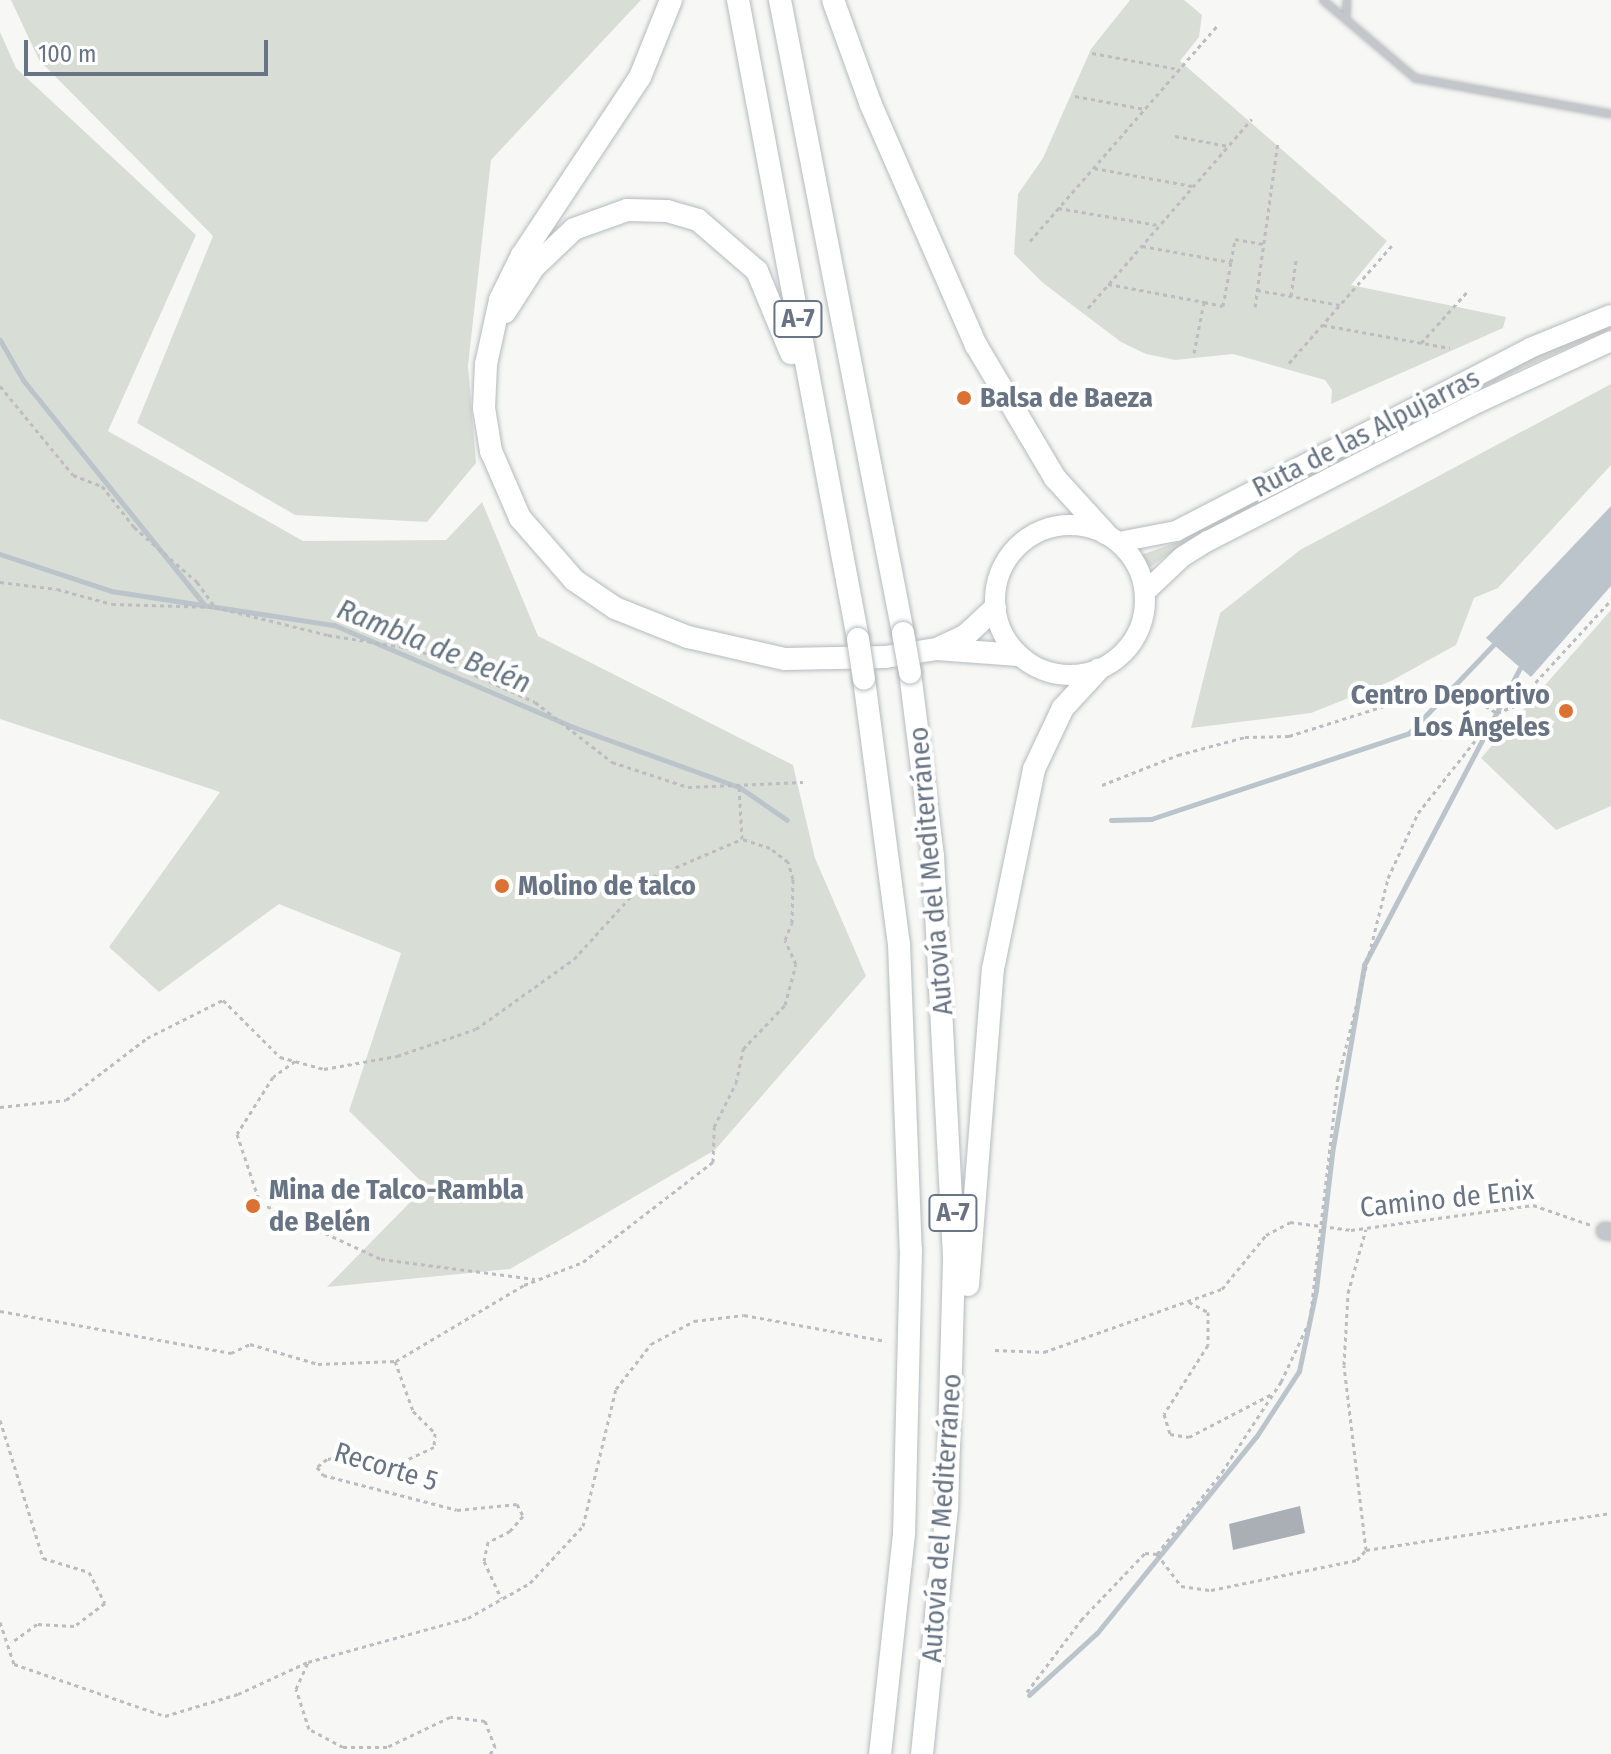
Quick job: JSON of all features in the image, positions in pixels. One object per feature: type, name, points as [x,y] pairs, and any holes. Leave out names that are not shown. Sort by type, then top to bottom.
[{"type":"highway","points":[[671,0],[640,77],[507,281],[494,330],[484,408],[491,451],[520,518],[574,580],[643,620],[749,653],[815,659],[937,649],[1018,655]]},
{"type":"highway","name":"Autovía del Mediterráneo","points":[[738,0],[858,639],[899,944],[911,1235],[911,1396],[904,1534],[880,1754]]},
{"type":"highway","name":"Autovía del Mediterráneo","points":[[780,0],[910,672],[933,856],[946,1038],[952,1368],[943,1554],[922,1754]]},
{"type":"highway","points":[[833,0],[871,105],[976,345],[1055,478],[1112,538]]},
{"type":"highway","points":[[494,330],[534,267],[574,229],[627,210],[667,211],[698,220],[757,271],[813,397]]},
{"type":"highway","points":[[937,649],[965,636],[995,608]]},
{"type":"highway","points":[[952,1368],[966,1324],[993,969],[1034,769],[1063,708],[1098,670]]},
{"type":"main road","name":"Ruta de las Alpujarras","points":[[1112,538],[1176,531],[1530,348],[1611,315]]},
{"type":"main road","name":"Ruta de las Alpujarras","points":[[1145,592],[1172,565],[1208,541],[1479,402],[1611,341]]},
{"type":"main road","points":[[1077,525],[1112,538],[1137,565],[1145,592],[1138,633],[1121,655],[1098,670],[1056,674],[1018,655],[999,626],[995,608],[1003,565],[1034,534],[1077,525]]},
{"type":"lane","points":[[1323,0],[1415,78],[1611,114]]},
{"type":"lane","points":[[1346,19],[1347,0]]},
{"type":"path","points":[[1030,241],[1217,26]]},
{"type":"path","points":[[1092,53],[1180,69]]},
{"type":"path","points":[[1075,96],[1145,109]]},
{"type":"path","points":[[1088,308],[1252,119]]},
{"type":"path","points":[[1175,136],[1228,146]]},
{"type":"path","points":[[1255,307],[1278,142]]},
{"type":"path","points":[[1094,168],[1194,186]]},
{"type":"path","points":[[1058,208],[1159,226]]},
{"type":"path","points":[[1108,284],[1223,306],[1235,239],[1264,244]]},
{"type":"path","points":[[1289,363],[1394,243]]},
{"type":"path","points":[[1142,246],[1231,262]]},
{"type":"path","points":[[1291,296],[1296,259]]},
{"type":"path","points":[[1257,290],[1340,305]]},
{"type":"path","points":[[1421,343],[1467,292]]},
{"type":"path","points":[[1194,353],[1204,302]]},
{"type":"path","points":[[1323,325],[1450,348]]},
{"type":"path","points":[[0,386],[73,475],[102,486],[134,527],[197,582],[215,607]]},
{"type":"path","points":[[0,582],[57,589],[112,604],[215,607],[328,635],[416,649],[535,702],[612,762],[688,787],[803,782]]},
{"type":"path","points":[[1157,1554],[1222,1472],[1272,1394],[1310,1320],[1338,1079],[1388,878],[1418,813],[1497,713],[1514,706],[1611,600]]},
{"type":"path","points":[[1102,785],[1178,755],[1245,737],[1289,736],[1400,701],[1465,693],[1497,713]]},
{"type":"path","points":[[739,787],[742,839]]},
{"type":"path","points":[[0,1107],[66,1100],[147,1038],[223,1000],[280,1057],[324,1069],[397,1056],[476,1029],[574,959],[646,880],[742,839],[770,848],[788,862],[793,879],[792,923],[785,940],[796,964],[785,1005],[743,1049],[736,1083],[714,1127],[713,1162],[583,1262],[538,1279],[395,1361],[318,1364],[250,1344],[231,1353],[0,1311]]},
{"type":"path","points":[[295,1061],[273,1077],[237,1134],[260,1203],[381,1259],[538,1279]]},
{"type":"path","name":"Camino de Enix","points":[[995,1350],[1044,1352],[1222,1289],[1266,1235],[1290,1222],[1366,1229],[1533,1205],[1608,1232]]},
{"type":"path","points":[[1366,1229],[1348,1293],[1344,1365],[1366,1550]]},
{"type":"path","points":[[1189,1302],[1208,1312],[1208,1345],[1164,1414],[1170,1434],[1189,1437],[1272,1394]]},
{"type":"path","points":[[0,1622],[11,1643],[14,1664],[165,1716],[238,1694],[308,1662],[468,1618],[530,1583],[583,1526],[616,1389],[651,1344],[694,1321],[744,1315],[886,1341]]},
{"type":"path","name":"Recorte 5","points":[[395,1361],[413,1411],[435,1433],[434,1447],[402,1462],[356,1455],[327,1459],[317,1467],[323,1475],[457,1510],[517,1504],[523,1516],[510,1531],[488,1542],[484,1561],[501,1600]]},
{"type":"path","points":[[0,1420],[43,1558],[89,1572],[105,1603],[74,1626],[37,1624],[11,1643]]},
{"type":"path","points":[[1027,1692],[1132,1561],[1145,1553],[1157,1554],[1181,1586],[1211,1590],[1357,1560],[1366,1550],[1611,1513]]},
{"type":"path","points":[[308,1662],[296,1689],[309,1729],[343,1747],[387,1747],[450,1717],[485,1721],[495,1747],[490,1754]]},
{"type":"shaded area","points":[[11,0],[641,0],[491,160],[468,366],[476,463],[427,522],[295,515],[137,423],[213,236],[39,60]]},
{"type":"shaded area","points":[[1130,0],[1184,0],[1202,15],[1199,37],[1180,61],[1387,241],[1351,285],[1506,317],[1503,328],[1331,404],[1332,390],[1325,380],[1233,354],[1175,360],[1146,354],[1121,342],[1043,283],[1014,254],[1018,194],[1043,158],[1091,49]]},
{"type":"shaded area","points":[[0,32],[16,68],[196,235],[108,431],[303,541],[446,540],[482,502],[538,636],[793,765],[815,858],[866,976],[715,1150],[510,1269],[327,1287],[426,1186],[349,1111],[401,953],[279,904],[159,992],[109,947],[220,792],[0,719]]},
{"type":"shaded area","points":[[1611,322],[1611,329],[1516,371],[1195,536],[1149,568],[1141,555],[1180,541],[1514,365]]},
{"type":"shaded area","points":[[1611,384],[1611,465],[1498,588],[1474,598],[1456,645],[1391,681],[1311,713],[1191,728],[1220,613],[1300,550]]},
{"type":"shaded area","points":[[1611,506],[1611,586],[1531,677],[1486,638]]},
{"type":"shaded area","name":"Centro Deportivo Los Ángeles","points":[[1611,610],[1611,806],[1556,830],[1481,758]]},
{"type":"building","points":[[1300,1506],[1305,1533],[1233,1550],[1229,1524]]},
{"type":"waterway","points":[[0,340],[23,380],[204,604]]},
{"type":"waterway","name":"Rambla de Belén","points":[[0,554],[111,591],[334,625],[573,727],[739,787],[787,820]]},
{"type":"waterway","name":"Rambla de Belén","points":[[1111,820],[1151,819],[1409,733],[1493,645]]},
{"type":"waterway","points":[[1029,1695],[1097,1633],[1256,1437],[1299,1371],[1316,1290],[1332,1153],[1364,965],[1520,668]]},
{"type":"place","name":"Balsa de Baeza","points":[[964,398]]},
{"type":"place","name":"Centro Deportivo Los Ángeles","points":[[1566,711]]},
{"type":"place","name":"Molino de talco","points":[[502,886]]},
{"type":"place","name":"Mina de Talco-Rambla de Belén","points":[[253,1206]]}]
